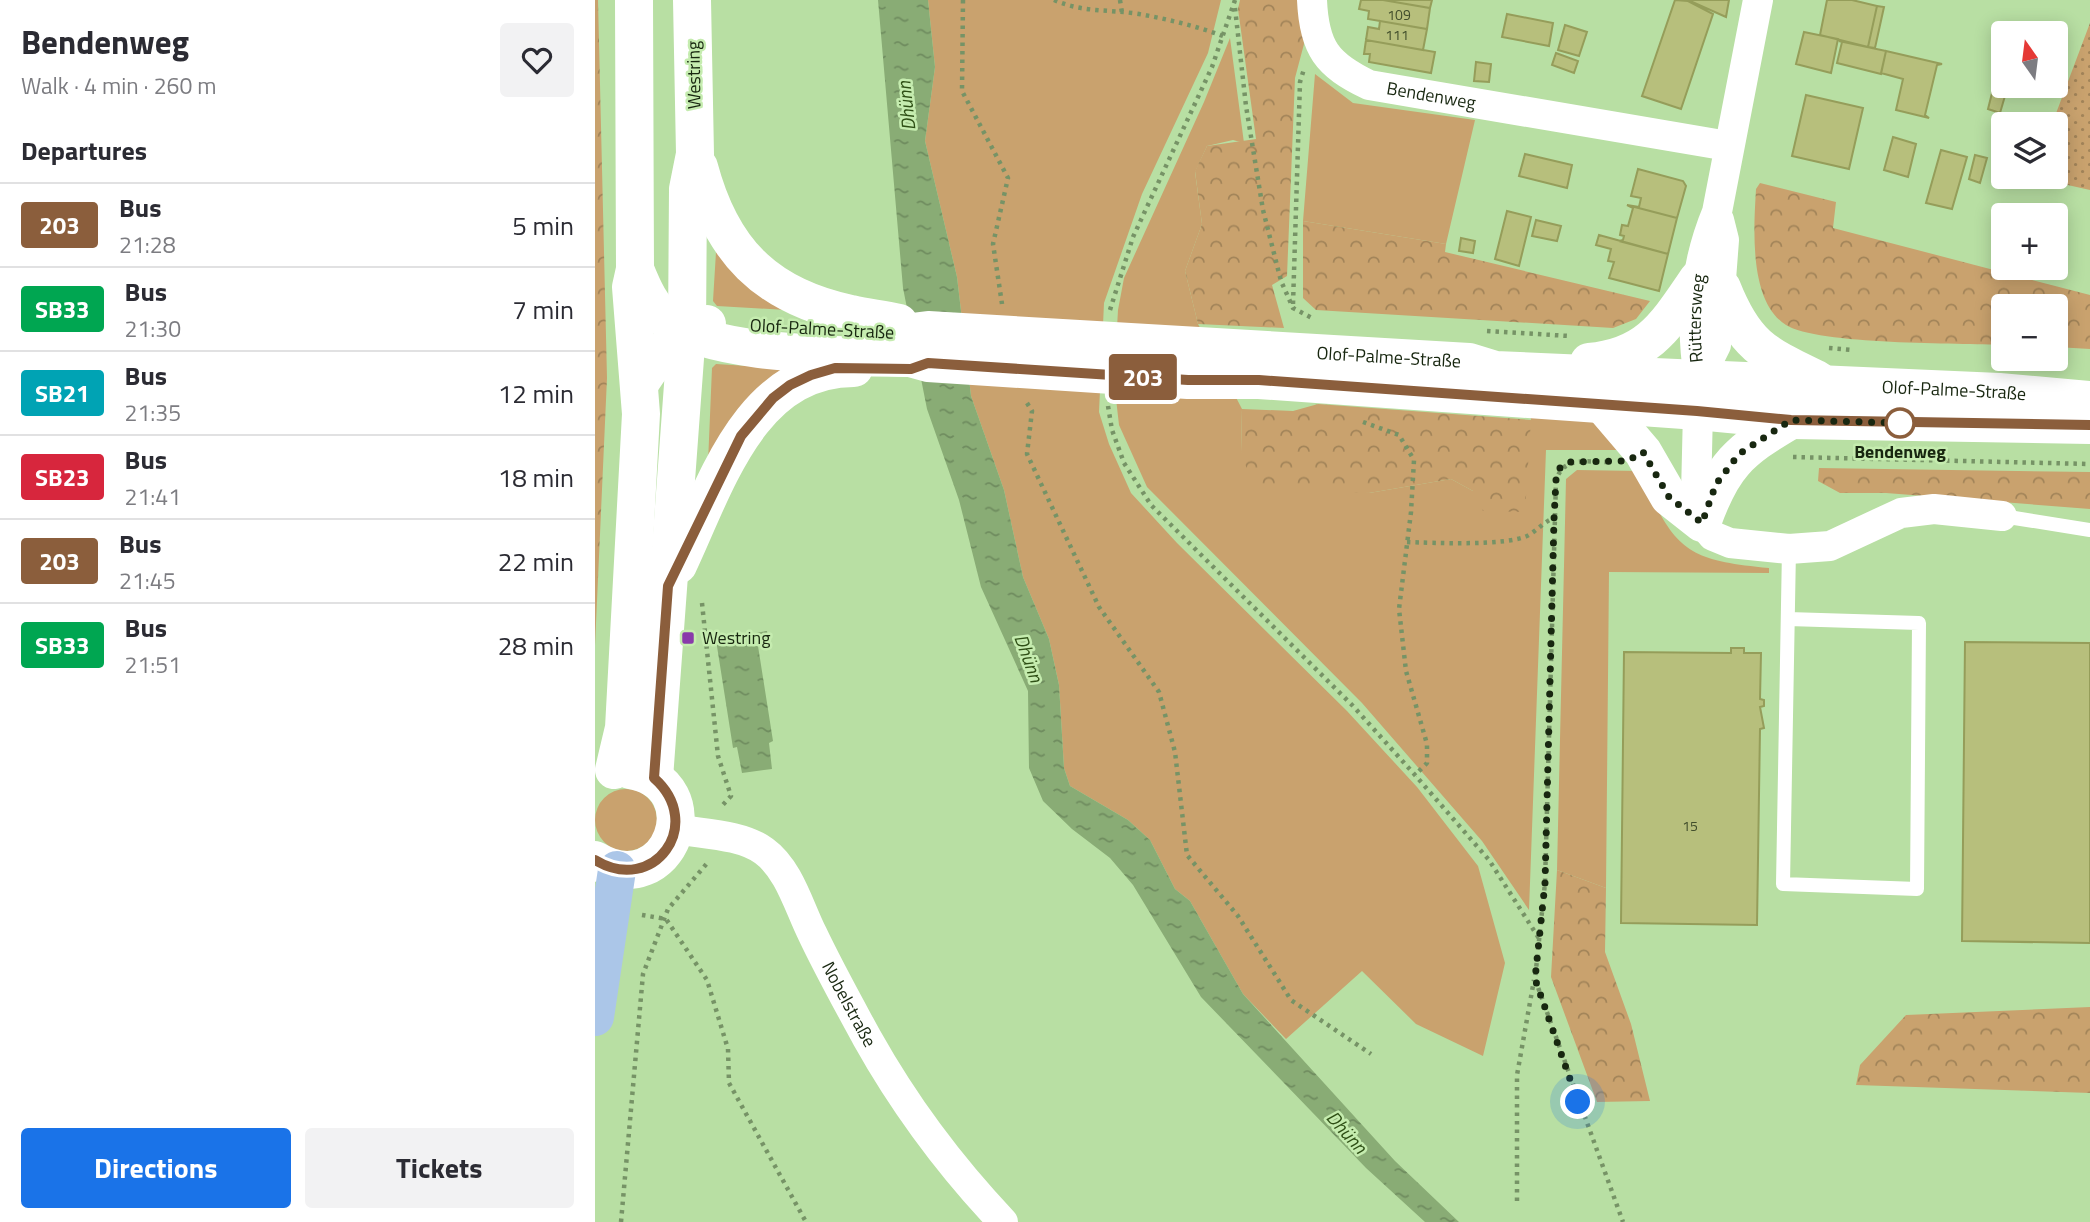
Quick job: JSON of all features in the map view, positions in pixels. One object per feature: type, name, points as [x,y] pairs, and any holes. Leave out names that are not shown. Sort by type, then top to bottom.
[{"type":"main road","points":[[595,1017],[606,865],[643,868],[655,861],[671,842],[675,830],[674,806],[670,795],[654,778],[642,772],[605,775],[624,728],[641,414],[631,287],[635,269],[634,0]]},
{"type":"main road","name":"Westring","points":[[654,778],[684,589],[688,189],[695,155],[692,0]]},
{"type":"main road","points":[[695,155],[707,197],[730,240],[762,277],[793,340],[835,368],[911,369],[928,347]]},
{"type":"main road","points":[[635,269],[655,309],[671,323],[687,331]]},
{"type":"main road","points":[[1469,362],[1499,357],[1590,362],[1623,356],[1641,349],[1656,337],[1710,284],[1748,338],[1769,356],[1833,387]]},
{"type":"main road","name":"Olof-Palme-Straße","points":[[640,383],[663,351],[687,331],[700,325],[718,322],[793,340],[887,335],[928,347],[1188,380],[1260,365],[1469,362],[1495,370],[1698,395],[1790,438],[2090,425]]},
{"type":"main road","points":[[684,589],[741,436],[759,411],[793,340]]},
{"type":"main road","name":"Olof-Palme-Straße","points":[[1260,365],[1602,404],[1833,387],[1999,392],[2090,400]]},
{"type":"main road","points":[[1602,404],[1643,452],[1669,497],[1702,523],[1716,484],[1739,454],[1790,438]]},
{"type":"street","points":[[1312,0],[1313,28],[1321,49]]},
{"type":"street","name":"Rüttersweg","points":[[1698,395],[1693,344],[1724,240],[1717,212],[1758,0]]},
{"type":"street","name":"Bendenweg","points":[[1321,49],[1341,71],[1369,85],[1728,146]]},
{"type":"street","points":[[1698,395],[1696,494],[1702,523],[1713,536],[1730,543],[1790,549],[1830,547],[1877,523],[1912,512],[1934,509],[2002,516]]},
{"type":"street","name":"Nobelstraße","points":[[675,830],[744,842],[764,851],[786,878],[867,1039],[920,1126],[958,1175],[1003,1222]]},
{"type":"lane","points":[[2002,516],[2090,530]]},
{"type":"lane","points":[[1788,619],[1919,623],[1917,889],[1783,884],[1788,619],[1790,549]]},
{"type":"path","points":[[963,0],[963,91],[1008,178],[993,244],[1003,311]]},
{"type":"path","points":[[1054,0],[1077,10],[1122,13],[1201,28],[1223,36]]},
{"type":"path","points":[[1120,0],[1122,13]]},
{"type":"path","points":[[1235,3],[1246,106],[1263,210],[1281,281],[1293,308],[1300,82],[1307,56],[1321,49]]},
{"type":"path","points":[[1025,400],[1032,411],[1027,454],[1099,607],[1159,692],[1175,752],[1187,855],[1238,916],[1291,1000],[1371,1054]]},
{"type":"path","points":[[1351,418],[1399,435],[1414,460],[1399,609],[1406,671],[1427,744],[1427,763],[1415,775],[1489,860],[1540,940]]},
{"type":"path","points":[[1790,438],[2090,464]]},
{"type":"path","points":[[1517,1201],[1517,1075],[1535,979],[1545,883],[1556,480],[1560,468],[1569,462],[1627,461],[1643,452]]},
{"type":"path","points":[[1407,542],[1447,543],[1526,536],[1544,522],[1554,519]]},
{"type":"path","points":[[684,589],[717,756],[730,796],[719,809]]},
{"type":"path","points":[[621,1222],[643,974],[666,919],[707,980],[728,1049],[729,1083],[806,1222]]},
{"type":"path","points":[[1535,979],[1623,1222]]},
{"type":"green space","points":[[595,0],[598,0],[607,378],[595,646]]},
{"type":"green space","points":[[928,0],[1221,0],[1208,53],[1142,194],[1104,303],[1099,412],[1109,444],[1131,493],[1177,543],[1347,711],[1417,787],[1478,866],[1505,963],[1483,1056],[1416,1024],[1362,971],[1286,1039],[1243,994],[1190,901],[1175,889],[1150,840],[1128,820],[1070,786],[1064,768],[1059,685],[1049,639],[1023,577],[1004,490],[971,396],[957,277],[925,141],[935,67]]},
{"type":"green space","points":[[1240,0],[1300,0],[1304,44],[1295,78],[1287,276],[1272,285],[1284,328],[1198,324],[1185,271],[1202,224],[1195,171],[1207,146],[1256,139],[1238,9]]},
{"type":"green space","points":[[2090,23],[2090,190],[2068,185],[2068,112],[2057,112],[2062,98],[2069,98],[2069,79]]},
{"type":"green space","points":[[1230,38],[1244,143],[1233,140],[1207,146],[1195,172],[1202,224],[1185,271],[1198,324],[1242,409],[1241,452],[1369,493],[1451,479],[1473,491],[1531,420],[1530,414],[1598,422],[1625,447],[1616,450],[1546,450],[1529,910],[1482,841],[1362,703],[1147,487],[1119,425],[1114,381],[1118,310],[1124,278]]},
{"type":"green space","points":[[1315,74],[1353,103],[1475,120],[1446,244],[1303,221]]},
{"type":"green space","points":[[1760,183],[1836,202],[1833,228],[1991,269],[1991,280],[2032,280],[2090,295],[2090,349],[2068,348],[2068,294],[1991,294],[1991,345],[1857,340],[1803,332],[1786,325],[1774,314],[1759,281],[1755,242],[1756,189]]},
{"type":"green space","points":[[1303,221],[1446,244],[1445,252],[1650,301],[1636,319],[1613,328],[1316,310],[1303,298]]},
{"type":"green space","points":[[716,252],[786,310],[717,306],[713,301]]},
{"type":"green space","points":[[716,364],[782,368],[708,463],[712,368]]},
{"type":"green space","points":[[1318,404],[1531,420],[1525,512],[1483,511],[1473,491],[1451,479],[1369,493],[1253,487],[1241,452],[1242,409],[1293,411]]},
{"type":"green space","points":[[1819,468],[2090,472],[2090,509],[1886,493],[1840,493],[1818,481]]},
{"type":"green space","points":[[1577,470],[1639,471],[1662,518],[1685,546],[1717,560],[1769,568],[1769,573],[1609,572],[1606,888],[1557,870],[1566,479]]},
{"type":"green space","points":[[620,789],[632,789],[648,798],[655,808],[655,832],[648,842],[632,851],[620,851],[609,846],[600,837],[595,826],[595,814],[600,803],[609,794]]},
{"type":"green space","points":[[1557,870],[1606,888],[1605,952],[1631,1024],[1650,1101],[1597,1102],[1551,977]]},
{"type":"green space","points":[[2090,1007],[2090,1093],[1856,1085],[1860,1065],[1906,1015]]},
{"type":"water","name":"Dhünn","points":[[878,0],[928,0],[935,67],[925,141],[957,277],[971,396],[1004,490],[1023,577],[1049,639],[1059,685],[1064,768],[1070,786],[1128,820],[1150,840],[1175,889],[1190,901],[1243,994],[1395,1161],[1459,1222],[1425,1222],[1366,1168],[1201,997],[1133,885],[1110,858],[1072,829],[1043,801],[1029,768],[1028,691],[981,587],[959,500],[927,409],[903,288]]},
{"type":"water","points":[[767,631],[769,644],[758,646],[773,741],[769,743],[772,769],[742,773],[737,747],[733,748],[716,640]]},
{"type":"building","points":[[1361,0],[1383,0],[1430,8],[1427,29],[1368,19],[1369,11],[1359,9]]},
{"type":"building","points":[[1383,0],[1432,0],[1430,8]]},
{"type":"building","points":[[1675,0],[1688,1],[1713,14],[1681,109],[1642,96]]},
{"type":"building","points":[[1688,0],[1729,0],[1726,17]]},
{"type":"building","points":[[1827,0],[1852,0],[1877,6],[1868,47],[1820,35]]},
{"type":"building","points":[[1877,6],[1884,7],[1875,48],[1868,47]]},
{"type":"building","points":[[1507,14],[1553,23],[1549,46],[1502,37]]},
{"type":"building","points":[[1380,21],[1427,29],[1423,50],[1366,40],[1368,27],[1379,29]]},
{"type":"building","points":[[1565,25],[1587,32],[1579,56],[1558,50]]},
{"type":"building","points":[[1804,32],[1838,39],[1831,73],[1796,64]]},
{"type":"building","points":[[1366,40],[1435,52],[1431,73],[1369,62],[1370,54],[1364,54]]},
{"type":"building","points":[[1839,41],[1886,51],[1881,74],[1837,63],[1842,42]]},
{"type":"building","points":[[1886,51],[1942,64],[1937,65],[1925,115],[1929,118],[1896,110],[1903,79],[1881,73]]},
{"type":"building","points":[[1556,53],[1578,61],[1574,73],[1552,65]]},
{"type":"building","points":[[1476,62],[1491,64],[1489,82],[1474,81]]},
{"type":"building","points":[[1806,95],[1863,108],[1849,169],[1792,156]]},
{"type":"building","points":[[1991,97],[2004,98],[2000,112],[1988,109]]},
{"type":"building","points":[[1893,137],[1916,144],[1908,177],[1884,170]]},
{"type":"building","points":[[1941,150],[1967,157],[1952,209],[1926,203]]},
{"type":"building","points":[[1525,154],[1572,165],[1567,188],[1519,176]]},
{"type":"building","points":[[1975,155],[1987,158],[1980,183],[1969,179]]},
{"type":"building","points":[[1638,169],[1683,181],[1686,186],[1677,218],[1627,205],[1639,207],[1641,198],[1631,196]]},
{"type":"building","points":[[1627,205],[1677,218],[1668,254],[1619,241],[1623,240],[1624,236],[1620,235],[1622,225],[1628,226],[1633,208]]},
{"type":"building","points":[[1507,211],[1531,217],[1519,266],[1495,259]]},
{"type":"building","points":[[1536,220],[1561,226],[1557,241],[1532,236]]},
{"type":"building","points":[[1599,235],[1668,254],[1659,291],[1609,278],[1614,262],[1608,261],[1611,249],[1596,245]]},
{"type":"building","points":[[1461,238],[1475,241],[1473,253],[1459,251]]},
{"type":"building","points":[[1965,642],[2090,643],[2090,943],[1962,941]]},
{"type":"building","points":[[1731,648],[1744,648],[1744,653],[1761,653],[1760,699],[1764,700],[1764,706],[1760,707],[1764,728],[1760,729],[1757,925],[1621,923],[1624,652],[1731,653]]},
{"type":"bus line","name":"203","points":[[595,860],[605,867],[617,870],[643,868],[664,853],[671,842],[675,830],[674,806],[670,795],[654,778],[668,586],[729,457],[759,411],[790,385],[835,368],[911,369],[928,363],[1188,380],[1259,380],[1791,420],[2090,425]]},
{"type":"place","name":"Bendenweg","points":[[1900,423]]},
{"type":"place","name":"Westring","points":[[688,638]]},
{"type":"route","points":[[1578,1102],[1535,979],[1545,883],[1554,519],[1556,480],[1560,468],[1569,462],[1627,461],[1643,452],[1669,497],[1702,523],[1716,484],[1739,454],[1761,437],[1791,420],[1900,423]]}]
